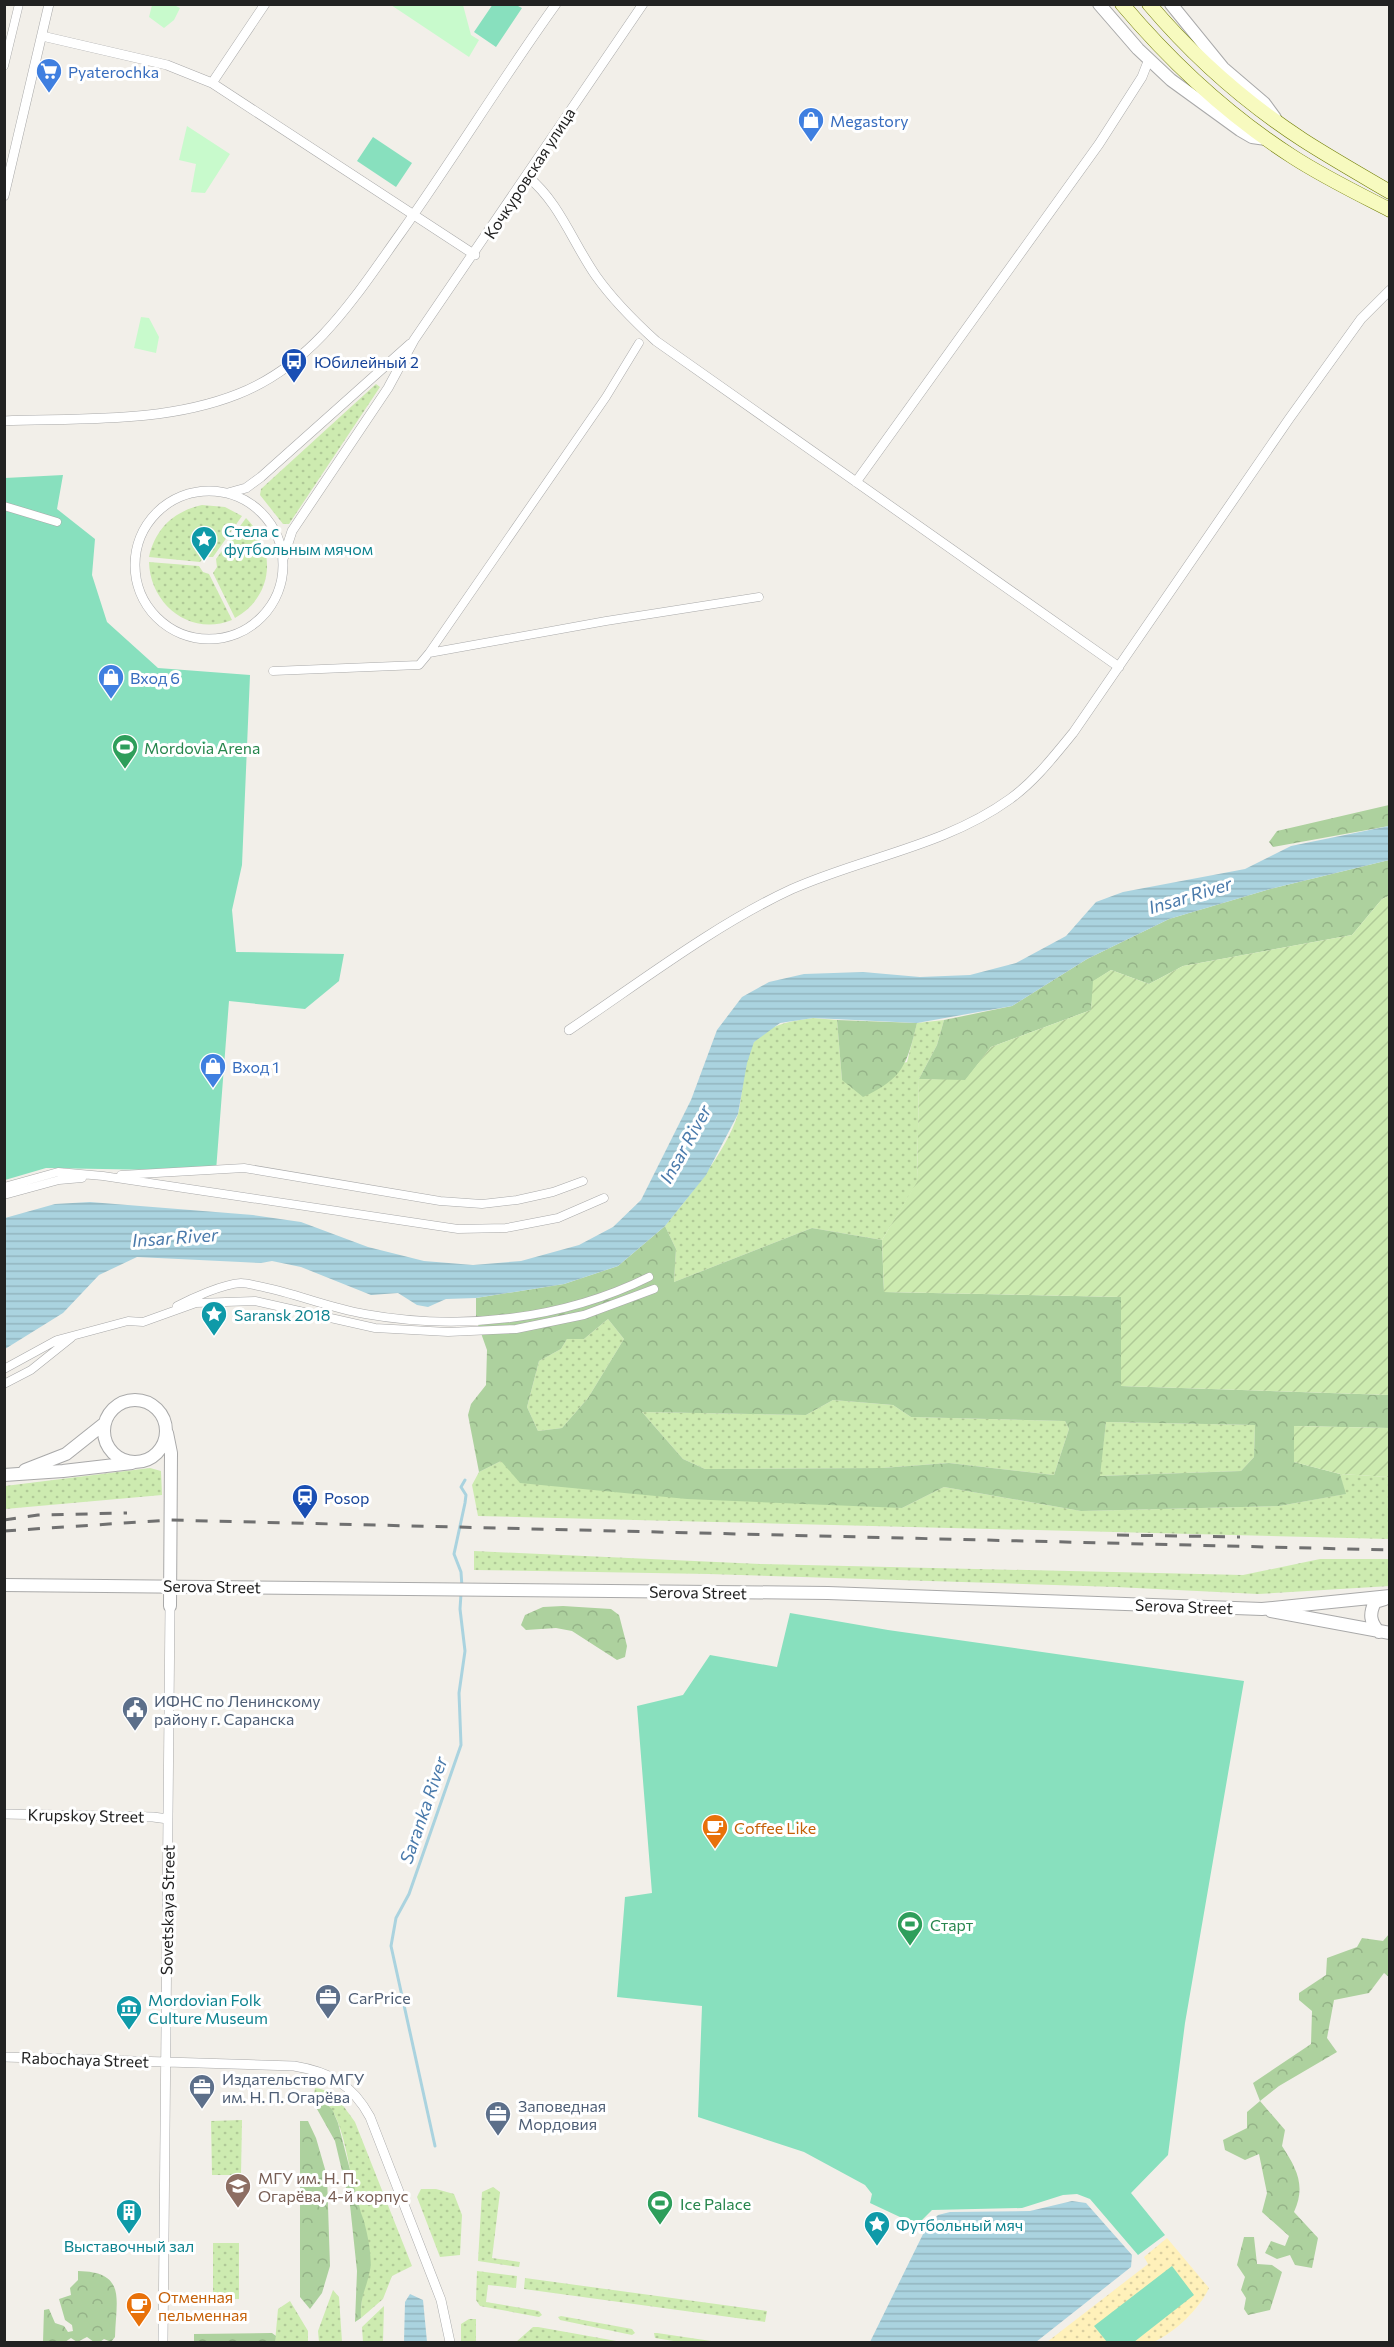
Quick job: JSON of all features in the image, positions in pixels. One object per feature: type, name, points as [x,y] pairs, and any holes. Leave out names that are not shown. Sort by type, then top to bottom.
[{"type":"main road","points":[[1122,4],[1178,65],[1268,139],[1326,177],[1389,210]]},
{"type":"main road","points":[[1150,5],[1191,50],[1277,122],[1389,192]]},
{"type":"street","points":[[4,66],[19,4]]},
{"type":"street","points":[[4,196],[49,4]]},
{"type":"street","points":[[212,83],[265,4]]},
{"type":"street","points":[[4,421],[144,414],[178,410],[208,404],[258,385],[286,368],[321,338],[340,317],[413,215],[556,4]]},
{"type":"street","name":"Кочкуровская улица","points":[[283,559],[292,531],[388,388],[414,340],[475,255],[644,4]]},
{"type":"street","points":[[1099,4],[1149,59],[1172,80],[1240,130],[1252,137],[1268,139]]},
{"type":"street","points":[[1171,4],[1223,68],[1264,103],[1277,122]]},
{"type":"street","points":[[42,36],[167,65],[212,83],[475,255]]},
{"type":"street","points":[[856,482],[1098,144],[1142,78],[1149,59]]},
{"type":"street","points":[[528,177],[544,189],[596,275],[646,332],[1119,667]]},
{"type":"street","points":[[569,1030],[724,927],[793,889],[906,850],[963,827],[1011,799],[1043,769],[1073,733],[1302,400],[1361,319],[1389,290]]},
{"type":"street","name":"Кочкуровская улица","points":[[228,493],[246,488],[261,477],[414,340]]},
{"type":"street","points":[[273,671],[419,665],[606,397],[639,343]]},
{"type":"street","points":[[201,491],[228,493],[252,504],[270,522],[281,546],[283,559],[280,586],[267,612],[250,626],[231,636],[217,639],[188,636],[175,631],[152,613],[138,587],[135,573],[135,558],[143,531],[156,513],[173,500],[201,491]]},
{"type":"street","points":[[4,506],[57,522]]},
{"type":"street","points":[[429,653],[606,621],[759,597]]},
{"type":"street","points":[[4,1195],[59,1180],[244,1168],[440,1201],[482,1204],[517,1200],[553,1192],[583,1181]]},
{"type":"street","points":[[4,1187],[58,1172],[103,1176],[458,1230],[506,1228],[558,1218],[604,1198]]},
{"type":"street","points":[[163,1315],[192,1298],[241,1283],[364,1314],[451,1322],[493,1319],[529,1316],[579,1305],[613,1295],[649,1277]]},
{"type":"street","points":[[4,1369],[57,1340],[128,1321],[143,1322],[196,1304],[255,1300],[375,1328],[448,1332],[516,1329],[584,1315],[654,1289]]},
{"type":"street","points":[[4,1384],[31,1370],[74,1335]]},
{"type":"street","points":[[134,1400],[152,1405],[159,1412],[166,1428],[162,1446],[156,1453],[138,1462],[63,1472],[10,1474],[66,1454],[105,1423],[117,1406],[134,1400]]},
{"type":"street","points":[[105,1423],[105,1441],[110,1450],[125,1461],[158,1464],[171,1477]]},
{"type":"street","name":"Sovetskaya Street","points":[[163,2343],[171,1586],[171,1453],[166,1428]]},
{"type":"street","name":"Serova Street","points":[[4,1585],[828,1593],[1262,1609],[1384,1632]]},
{"type":"street","points":[[1262,1609],[1389,1597]]},
{"type":"street","points":[[1384,1632],[1371,1623],[1371,1611],[1375,1602],[1389,1597]]},
{"type":"street","name":"Krupskoy Street","points":[[4,1814],[153,1816],[168,1819]]},
{"type":"street","name":"Rabochaya Street","points":[[4,2056],[294,2066],[326,2073],[350,2088],[369,2117],[437,2289],[450,2343]]},
{"type":"green space","points":[[493,4],[516,5],[522,8],[496,47],[474,32]]},
{"type":"green space","points":[[152,5],[174,5],[180,8],[174,20],[164,28],[149,17]]},
{"type":"green space","points":[[391,5],[463,5],[471,35],[479,40],[469,57]]},
{"type":"green space","points":[[187,126],[230,154],[205,193],[191,192],[196,164],[179,160]]},
{"type":"green space","points":[[373,137],[412,163],[396,187],[357,161]]},
{"type":"green space","points":[[141,317],[149,318],[159,337],[156,353],[134,348]]},
{"type":"green space","points":[[376,384],[380,387],[289,524],[283,524],[260,495],[261,489]]},
{"type":"green space","name":"Mordovia Arena","points":[[63,475],[57,509],[95,539],[92,575],[107,622],[158,668],[250,675],[242,865],[232,910],[236,952],[344,954],[339,981],[305,1009],[229,1001],[216,1171],[46,1168],[5,1180],[5,478]]},
{"type":"green space","points":[[202,505],[225,507],[242,516],[213,557],[204,557],[200,562],[149,557],[156,538],[167,523],[183,512]]},
{"type":"green space","points":[[246,518],[256,530],[263,544],[267,571],[258,597],[248,609],[235,618],[213,573],[217,567],[216,559]]},
{"type":"green space","points":[[149,562],[199,566],[203,572],[209,574],[232,620],[216,624],[201,624],[175,613],[156,591]]},
{"type":"green space","points":[[1389,805],[1389,826],[1273,847],[1269,842],[1277,831]]},
{"type":"green space","points":[[1389,860],[1389,896],[1382,899],[1352,935],[1183,966],[1149,984],[1111,970],[1094,981],[1091,1010],[991,1047],[965,1081],[919,1079],[937,1045],[944,1020],[1012,1006],[1087,959],[1169,919],[1270,889]]},
{"type":"green space","points":[[1389,896],[1389,1395],[1121,1386],[1121,1297],[884,1292],[882,1240],[917,1182],[919,1079],[965,1080],[991,1047],[1091,1010],[1093,981],[1111,970],[1149,984],[1183,966],[1352,935],[1382,899]]},
{"type":"green space","points":[[813,1018],[837,1020],[842,1080],[907,1062],[917,1023],[944,1020],[937,1045],[919,1079],[917,1183],[882,1240],[812,1228],[674,1282],[676,1249],[665,1226],[706,1173],[725,1143],[738,1114],[750,1049],[760,1036],[773,1027]]},
{"type":"green space","points":[[837,1020],[917,1023],[910,1049],[901,1069],[887,1084],[863,1097],[842,1080]]},
{"type":"green space","points":[[665,1226],[676,1249],[674,1282],[812,1228],[882,1240],[884,1292],[1121,1297],[1121,1386],[1390,1395],[1389,1428],[1294,1426],[1294,1462],[1340,1474],[1346,1494],[1279,1506],[1081,1511],[944,1487],[902,1508],[687,1499],[520,1483],[501,1461],[479,1472],[468,1415],[471,1404],[486,1385],[487,1350],[476,1319],[476,1298],[564,1284],[618,1266]],"holes":[[[608,1319],[624,1339],[588,1398],[562,1428],[538,1431],[527,1407],[539,1361],[561,1349],[567,1339],[584,1339]],[[833,1400],[893,1405],[911,1417],[1065,1421],[1069,1429],[1054,1475],[949,1463],[882,1468],[705,1469],[683,1459],[642,1412],[806,1415]],[[1106,1422],[1255,1425],[1254,1457],[1241,1471],[1100,1476]]]},
{"type":"green space","points":[[608,1319],[624,1339],[588,1398],[562,1428],[538,1431],[527,1407],[539,1361],[561,1349],[567,1339],[584,1339]]},
{"type":"green space","points":[[833,1400],[893,1405],[911,1417],[1065,1421],[1069,1429],[1054,1475],[949,1463],[882,1468],[705,1469],[683,1459],[642,1412],[806,1415]]},
{"type":"green space","points":[[1106,1422],[1255,1425],[1254,1457],[1241,1471],[1099,1476]]},
{"type":"green space","points":[[1294,1426],[1389,1428],[1389,1477],[1340,1474],[1294,1462]]},
{"type":"green space","points":[[501,1461],[902,1508],[944,1487],[1081,1511],[1279,1506],[1345,1494],[1340,1474],[1389,1477],[1389,1539],[478,1516],[472,1485],[479,1472]]},
{"type":"green space","points":[[150,1468],[161,1471],[162,1495],[5,1509],[5,1486]]},
{"type":"green space","points":[[474,1551],[760,1564],[1243,1575],[1320,1559],[1389,1559],[1390,1586],[1258,1594],[1116,1587],[709,1574],[474,1570]]},
{"type":"green space","points":[[543,1607],[611,1609],[619,1615],[627,1646],[625,1657],[617,1660],[572,1631],[556,1628],[526,1630],[521,1625],[525,1615]]},
{"type":"green space","name":"Старт","points":[[790,1613],[888,1630],[1244,1681],[1185,2023],[1168,2155],[1131,2193],[1165,2235],[1138,2255],[1090,2199],[1077,2194],[1063,2195],[1022,2208],[932,2210],[917,2225],[870,2203],[872,2194],[865,2185],[804,2152],[698,2117],[702,2006],[617,1997],[625,1897],[652,1893],[637,1706],[683,1695],[710,1655],[777,1667]]},
{"type":"green space","points":[[1389,1934],[1389,1977],[1384,1973],[1369,1993],[1334,2000],[1327,2038],[1337,2052],[1279,2086],[1260,2101],[1253,2083],[1311,2044],[1312,2011],[1299,2000],[1299,1993],[1326,1975],[1327,1958],[1357,1947],[1362,1938],[1383,1941]]},
{"type":"green space","points":[[315,2088],[333,2096],[343,2105],[355,2122],[412,2266],[392,2276],[383,2299],[361,2318],[367,2253],[366,2232],[342,2133],[331,2109],[322,2100],[313,2102]]},
{"type":"green space","points":[[322,2100],[332,2109],[338,2123],[370,2250],[371,2265],[362,2298],[361,2318],[355,2322],[357,2271],[350,2205],[335,2141],[313,2102]]},
{"type":"green space","points":[[1260,2101],[1285,2130],[1282,2146],[1296,2170],[1299,2186],[1298,2203],[1294,2212],[1318,2238],[1312,2268],[1295,2265],[1290,2255],[1277,2259],[1265,2253],[1271,2241],[1285,2246],[1289,2236],[1262,2212],[1267,2193],[1259,2154],[1245,2160],[1225,2150],[1223,2140],[1247,2128],[1247,2112]]},
{"type":"green space","points":[[242,2120],[241,2175],[212,2175],[211,2121]]},
{"type":"green space","points":[[300,2121],[308,2121],[316,2138],[327,2176],[330,2266],[322,2293],[310,2309],[300,2297]]},
{"type":"green space","points":[[493,2187],[500,2192],[492,2258],[520,2262],[519,2267],[478,2261],[482,2192]]},
{"type":"green space","points":[[421,2189],[436,2189],[454,2194],[462,2215],[460,2255],[440,2257],[417,2197]]},
{"type":"green space","points":[[1244,2237],[1254,2237],[1257,2264],[1272,2265],[1282,2272],[1270,2310],[1248,2315],[1244,2309],[1246,2298],[1241,2290],[1245,2277],[1237,2265]]},
{"type":"green space","points":[[213,2243],[239,2243],[239,2299],[213,2299]]},
{"type":"green space","points":[[1172,2266],[1194,2295],[1134,2342],[1107,2342],[1094,2326]]},
{"type":"green space","points":[[78,2271],[105,2276],[112,2282],[117,2300],[115,2337],[111,2342],[104,2339],[94,2342],[87,2337],[77,2342],[71,2338],[65,2342],[43,2342],[44,2310],[49,2309],[55,2323],[64,2326],[68,2332],[73,2331],[72,2325],[65,2320],[59,2299],[71,2295],[70,2288],[78,2280]]},
{"type":"green space","points":[[477,2271],[517,2276],[516,2288],[488,2285],[486,2302],[539,2311],[542,2315],[539,2317],[480,2306],[476,2300]]},
{"type":"green space","points":[[525,2278],[767,2311],[765,2322],[524,2289]]},
{"type":"green space","points":[[333,2290],[339,2297],[342,2342],[319,2342],[318,2331]]},
{"type":"green space","points":[[290,2301],[308,2331],[308,2342],[275,2342],[278,2309]]},
{"type":"green space","points":[[384,2306],[383,2342],[363,2342],[362,2327]]},
{"type":"green space","points":[[558,2317],[632,2329],[635,2333],[632,2335],[560,2320]]},
{"type":"green space","points":[[469,2319],[476,2319],[476,2342],[461,2342],[461,2324]]},
{"type":"green space","points":[[533,2327],[538,2327],[622,2342],[516,2342]]},
{"type":"green space","points":[[272,2333],[276,2336],[275,2342],[194,2342],[194,2334]]},
{"type":"green space","points":[[654,2333],[718,2342],[680,2342],[655,2338]]},
{"type":"sand","points":[[1167,2238],[1209,2288],[1200,2304],[1170,2333],[1146,2343],[1047,2342],[1148,2264],[1144,2257]]},
{"type":"water","name":"Insar River","points":[[1389,826],[1389,860],[1270,889],[1169,919],[1087,959],[1012,1006],[917,1023],[813,1018],[780,1023],[754,1042],[747,1063],[738,1114],[706,1175],[665,1226],[618,1266],[564,1284],[476,1298],[446,1299],[428,1307],[417,1305],[398,1293],[371,1295],[301,1267],[272,1261],[261,1263],[137,1257],[99,1275],[63,1313],[5,1349],[5,1218],[55,1204],[90,1202],[253,1215],[301,1222],[368,1247],[424,1261],[473,1265],[521,1261],[579,1245],[613,1227],[641,1200],[691,1100],[717,1030],[742,997],[769,982],[804,974],[863,972],[920,977],[970,975],[1016,963],[1066,936],[1096,902],[1123,892],[1245,869],[1291,846]]},
{"type":"water","points":[[1072,2201],[1086,2203],[1132,2255],[1131,2267],[1036,2342],[870,2342],[927,2226],[938,2215],[950,2212],[1030,2211]]},
{"type":"water","points":[[410,2294],[423,2300],[427,2342],[404,2342],[405,2302]]},
{"type":"waterway","name":"Saranka River","points":[[462,1587],[461,1572],[454,1554],[465,1503],[466,1495],[461,1487],[465,1480]]},
{"type":"waterway","name":"Saranka River","points":[[435,2146],[391,1946],[396,1918],[409,1894],[461,1745],[459,1693],[465,1651],[460,1609],[461,1594]]},
{"type":"railway","points":[[4,1520],[38,1515],[127,1513]]},
{"type":"railway","points":[[4,1531],[170,1520],[1390,1550]]},
{"type":"railway","points":[[1117,1535],[1240,1537]]},
{"type":"place","name":"Pyaterochka","points":[[49,94]]},
{"type":"place","name":"Megastory","points":[[811,143]]},
{"type":"place","name":"Юбилейный 2","points":[[294,384]]},
{"type":"place","name":"Стела с футбольным мячом","points":[[204,562]]},
{"type":"place","name":"Вход 6","points":[[111,700]]},
{"type":"place","name":"Mordovia Arena","points":[[125,770]]},
{"type":"place","name":"Вход 1","points":[[213,1089]]},
{"type":"place","name":"Saransk 2018","points":[[214,1337]]},
{"type":"place","name":"Posop","points":[[305,1520]]},
{"type":"place","name":"ИФНС по Ленинскому району г. Саранска","points":[[135,1732]]},
{"type":"place","name":"Coffee Like","points":[[715,1850]]},
{"type":"place","name":"Старт","points":[[910,1947]]},
{"type":"place","name":"CarPrice","points":[[328,2020]]},
{"type":"place","name":"Mordovian Folk Culture Museum","points":[[129,2031]]},
{"type":"place","name":"Издательство МГУ им. Н. П. Огарёва","points":[[202,2110]]},
{"type":"place","name":"Заповедная Мордовия","points":[[498,2137]]},
{"type":"place","name":"МГУ им. Н. П. Огарёва, 4-й корпус","points":[[238,2209]]},
{"type":"place","name":"Ice Palace","points":[[660,2226]]},
{"type":"place","name":"Выставочный зал","points":[[129,2235]]},
{"type":"place","name":"Футбольный мяч","points":[[877,2247]]},
{"type":"place","name":"Отменная пельменная","points":[[139,2328]]}]
